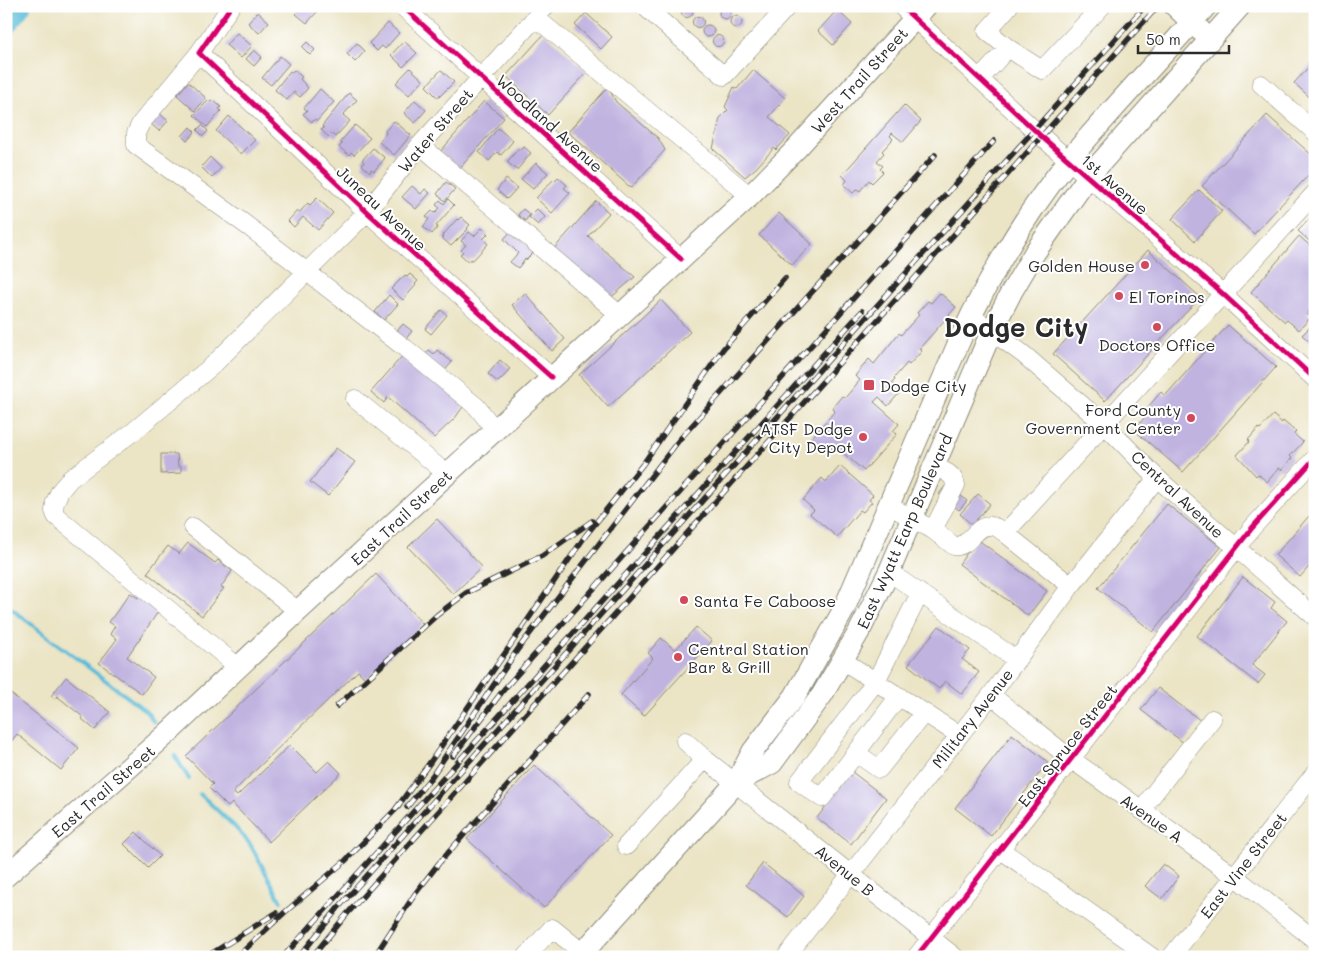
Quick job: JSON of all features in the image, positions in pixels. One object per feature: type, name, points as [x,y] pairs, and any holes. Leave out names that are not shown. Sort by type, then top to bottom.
[{"type":"main road","points":[[1174,6],[1211,39]]},
{"type":"main road","name":"East Wyatt Earp Boulevard","points":[[584,955],[736,783],[754,751],[795,696],[843,611],[933,398],[978,300],[1020,228],[1069,161],[1206,6]]},
{"type":"main road","points":[[1088,177],[1240,6]]},
{"type":"main road","name":"West Trail Street","points":[[792,154],[914,10]]},
{"type":"main road","name":"East Trail Street","points":[[6,876],[137,762],[298,611],[750,196],[792,154]]},
{"type":"main road","name":"East Wyatt Earp Boulevard","points":[[736,783],[772,763],[822,695],[860,630],[889,572],[932,466],[992,330],[1035,252],[1088,177]]},
{"type":"street","points":[[231,6],[199,53],[141,123],[136,134],[136,145],[197,188],[306,271],[477,406],[495,430]]},
{"type":"street","name":"Woodland Avenue","points":[[402,6],[681,259]]},
{"type":"street","points":[[644,6],[724,76],[788,6]]},
{"type":"street","points":[[1009,6],[987,31],[1008,48],[1042,70],[1102,6]]},
{"type":"street","name":"1st Avenue","points":[[914,10],[980,79],[1069,161],[1223,294],[1315,378]]},
{"type":"street","points":[[541,12],[750,196]]},
{"type":"street","name":"Water Street","points":[[238,667],[56,516],[54,511],[55,502],[60,491],[70,479],[134,431],[213,365],[367,212],[420,146],[541,12]]},
{"type":"street","points":[[980,79],[1008,48]]},
{"type":"street","name":"Juneau Avenue","points":[[199,53],[367,212],[551,378]]},
{"type":"street","points":[[1261,84],[1315,132]]},
{"type":"street","points":[[420,146],[620,315]]},
{"type":"street","points":[[1005,533],[1315,193]]},
{"type":"street","name":"Central Avenue","points":[[971,316],[1023,354],[1105,425],[1157,478],[1315,617]]},
{"type":"street","points":[[355,399],[448,474]]},
{"type":"street","name":"East Spruce Street","points":[[916,957],[1237,548],[1315,458]]},
{"type":"street","points":[[932,466],[951,474],[956,485],[933,530]]},
{"type":"street","name":"Military Avenue","points":[[786,957],[991,695],[1071,586],[1157,478]]},
{"type":"street","points":[[888,505],[933,530],[954,546],[965,544],[982,527],[993,526],[1005,533],[1071,586]]},
{"type":"street","points":[[193,527],[298,611]]},
{"type":"street","points":[[889,572],[1017,660]]},
{"type":"street","points":[[899,696],[822,798],[799,782],[876,681],[920,593]]},
{"type":"street","points":[[842,660],[959,735]]},
{"type":"street","name":"Avenue A","points":[[991,695],[1071,759],[1234,876],[1315,940]]},
{"type":"street","points":[[856,753],[879,769],[924,712]]},
{"type":"street","points":[[1140,810],[1212,719]]},
{"type":"street","name":"Avenue B","points":[[685,741],[705,759],[954,957]]},
{"type":"street","points":[[626,846],[705,759]]},
{"type":"street","name":"East Vine Street","points":[[1171,957],[1315,773]]},
{"type":"street","points":[[1001,850],[1152,957]]},
{"type":"street","points":[[526,957],[552,928],[584,955]]},
{"type":"building","points":[[303,6],[311,6],[317,12],[307,23],[296,14]]},
{"type":"building","points":[[687,6],[693,12],[687,18],[681,12]]},
{"type":"building","points":[[725,7],[731,13],[725,19],[719,13]]},
{"type":"building","points":[[837,10],[852,24],[833,45],[818,31]]},
{"type":"building","points":[[258,12],[269,22],[259,33],[248,23]]},
{"type":"building","points":[[586,13],[612,37],[601,49],[575,25]]},
{"type":"building","points":[[698,16],[704,22],[698,28],[692,22]]},
{"type":"building","points":[[736,16],[742,22],[736,28],[730,22]]},
{"type":"building","points":[[388,23],[399,33],[385,49],[382,46],[377,51],[369,43]]},
{"type":"building","points":[[708,25],[714,31],[708,37],[702,31]]},
{"type":"building","points":[[237,33],[252,46],[241,58],[226,45]]},
{"type":"building","points":[[545,33],[587,72],[548,115],[506,76]]},
{"type":"building","points":[[718,35],[724,41],[718,47],[712,41]]},
{"type":"building","points":[[404,41],[417,53],[403,67],[391,55]]},
{"type":"building","points":[[307,42],[315,50],[310,55],[302,47]]},
{"type":"building","points":[[357,43],[365,51],[355,62],[347,54]]},
{"type":"building","points":[[254,50],[262,57],[254,66],[246,59]]},
{"type":"building","points":[[280,56],[289,64],[271,85],[262,78]]},
{"type":"building","points":[[1315,60],[1315,102],[1294,83]]},
{"type":"building","points":[[410,68],[423,80],[409,95],[396,83]]},
{"type":"building","points":[[294,70],[302,77],[300,79],[308,88],[300,97],[294,92],[287,100],[275,90],[290,71]]},
{"type":"building","points":[[441,70],[454,82],[438,98],[426,86]]},
{"type":"building","points":[[753,70],[785,98],[769,117],[790,135],[745,177],[713,149],[720,118],[728,110],[725,107],[734,87],[737,89]]},
{"type":"building","points":[[188,82],[206,98],[195,111],[177,95]]},
{"type":"building","points":[[608,87],[616,102],[658,138],[665,150],[631,188],[568,132]]},
{"type":"building","points":[[320,89],[334,102],[317,121],[315,119],[312,122],[303,114],[307,111],[304,108]]},
{"type":"building","points":[[349,93],[357,100],[343,115],[350,121],[335,137],[332,134],[329,137],[321,130],[324,128],[322,126]]},
{"type":"building","points":[[209,100],[211,102],[213,100],[221,107],[219,109],[221,111],[207,127],[194,115]]},
{"type":"building","points":[[415,100],[426,110],[415,123],[404,113]]},
{"type":"building","points":[[484,101],[504,118],[459,169],[440,152]]},
{"type":"building","points":[[904,105],[921,121],[903,142],[892,133],[890,136],[893,139],[882,151],[884,153],[877,161],[883,166],[880,169],[883,172],[872,183],[869,180],[860,191],[857,189],[853,193],[844,185],[847,180],[842,175]]},
{"type":"building","points":[[159,113],[168,121],[159,131],[150,123]]},
{"type":"building","points":[[1267,115],[1315,158],[1315,168],[1254,234],[1202,186]]},
{"type":"building","points":[[229,116],[255,140],[241,154],[216,131]]},
{"type":"building","points":[[394,121],[411,135],[394,155],[379,142],[386,133],[385,131]]},
{"type":"building","points":[[202,125],[208,131],[203,136],[197,130]]},
{"type":"building","points":[[355,125],[370,138],[354,155],[351,152],[349,155],[339,147],[342,144],[340,142]]},
{"type":"building","points":[[190,127],[195,132],[187,141],[182,136]]},
{"type":"building","points":[[498,128],[513,141],[501,155],[497,152],[489,161],[479,152]]},
{"type":"building","points":[[524,147],[531,153],[517,170],[507,162],[519,148],[521,150]]},
{"type":"building","points":[[373,148],[385,158],[374,171],[371,169],[370,172],[362,165],[364,162],[362,160]]},
{"type":"building","points":[[210,157],[221,168],[212,178],[201,167]]},
{"type":"building","points":[[536,163],[548,173],[533,189],[521,179]]},
{"type":"building","points":[[558,177],[567,185],[564,188],[570,193],[552,213],[536,198]]},
{"type":"building","points":[[506,179],[517,188],[507,199],[497,190]]},
{"type":"building","points":[[446,182],[455,189],[445,201],[437,194]]},
{"type":"building","points":[[412,186],[421,194],[425,189],[430,193],[416,209],[402,197]]},
{"type":"building","points":[[1199,190],[1222,211],[1195,241],[1172,219]]},
{"type":"building","points":[[317,198],[333,213],[318,230],[303,217],[294,227],[288,221],[297,211],[299,213],[308,203],[310,205]]},
{"type":"building","points":[[448,199],[454,205],[436,226],[438,227],[432,234],[423,227],[429,219],[426,217],[432,211],[435,213],[440,208],[436,205],[440,200],[444,204]]},
{"type":"building","points":[[596,201],[609,213],[588,236],[635,277],[608,300],[552,251]]},
{"type":"building","points":[[523,209],[530,215],[525,221],[518,215]]},
{"type":"building","points":[[537,209],[545,217],[538,225],[529,217]]},
{"type":"building","points":[[779,213],[812,244],[792,265],[759,235]]},
{"type":"building","points":[[1315,213],[1315,246],[1298,231]]},
{"type":"building","points":[[461,217],[470,225],[451,246],[442,238],[443,235]]},
{"type":"building","points":[[482,228],[488,234],[483,239],[488,244],[469,262],[460,254],[466,245],[461,241],[469,232],[474,236]]},
{"type":"building","points":[[512,230],[535,251],[518,268],[510,262],[518,253],[504,239]]},
{"type":"building","points":[[1299,236],[1315,250],[1315,284],[1311,288],[1315,292],[1315,305],[1307,314],[1311,317],[1299,330],[1287,320],[1285,322],[1251,292]]},
{"type":"building","points":[[1148,250],[1200,297],[1105,401],[1053,354]]},
{"type":"building","points":[[410,274],[418,281],[403,300],[391,289],[405,275],[407,277]]},
{"type":"building","points":[[525,293],[565,339],[552,351],[512,305]]},
{"type":"building","points":[[940,293],[956,307],[919,349],[922,351],[909,365],[907,363],[894,378],[895,380],[892,383],[901,391],[888,406],[879,397],[874,402],[899,424],[893,431],[897,434],[864,471],[835,446],[829,453],[811,438],[835,411],[832,408],[842,396],[845,398],[860,380],[855,376],[869,359],[874,364],[899,333],[901,335],[919,315],[917,313],[928,301],[931,303]]},
{"type":"building","points":[[389,295],[398,304],[384,320],[375,312]]},
{"type":"building","points":[[661,300],[690,332],[608,407],[579,375]]},
{"type":"building","points":[[441,310],[447,315],[431,334],[425,329]]},
{"type":"building","points":[[1315,322],[1315,346],[1302,335]]},
{"type":"building","points":[[403,324],[412,331],[405,340],[396,332]]},
{"type":"building","points":[[1228,325],[1276,367],[1183,472],[1134,430],[1151,410],[1148,407],[1161,392],[1165,396]]},
{"type":"building","points":[[429,350],[434,354],[437,350],[452,362],[442,374],[422,358]]},
{"type":"building","points":[[404,354],[465,404],[455,418],[434,438],[388,397],[384,403],[371,392]]},
{"type":"building","points":[[500,360],[510,369],[498,382],[488,374]]},
{"type":"building","points":[[1273,415],[1296,432],[1294,434],[1303,442],[1290,456],[1292,458],[1282,470],[1279,468],[1267,482],[1258,474],[1256,476],[1237,455],[1250,441],[1248,440],[1258,428],[1260,429]]},
{"type":"building","points":[[336,448],[355,462],[328,496],[310,482]]},
{"type":"building","points":[[161,454],[177,454],[181,473],[161,474]]},
{"type":"building","points":[[840,466],[873,495],[869,500],[872,502],[863,512],[860,510],[837,537],[810,514],[814,510],[803,500],[822,478],[826,482]]},
{"type":"building","points":[[947,484],[967,501],[959,510],[939,494]]},
{"type":"building","points":[[978,494],[990,504],[972,525],[960,514]]},
{"type":"building","points":[[1167,504],[1221,547],[1153,632],[1098,588]]},
{"type":"building","points":[[1309,516],[1315,520],[1315,560],[1300,577],[1275,555]]},
{"type":"building","points":[[437,519],[482,567],[453,594],[408,547]]},
{"type":"building","points":[[977,539],[1047,591],[1028,616],[959,564]]},
{"type":"building","points":[[188,543],[215,563],[218,560],[232,571],[221,587],[224,588],[202,616],[147,573],[168,546],[179,554]]},
{"type":"building","points":[[376,574],[423,624],[366,679],[358,671],[233,792],[237,796],[290,745],[317,772],[329,761],[341,773],[269,842],[232,803],[228,807],[209,788],[213,784],[186,756]]},
{"type":"building","points":[[1243,577],[1275,602],[1271,608],[1287,621],[1252,665],[1265,675],[1258,684],[1197,636]]},
{"type":"building","points":[[130,593],[138,598],[140,595],[160,609],[127,657],[154,677],[142,694],[99,663],[117,639],[110,634],[115,626],[109,622]]},
{"type":"building","points":[[939,626],[970,650],[962,659],[979,672],[962,694],[945,681],[939,689],[908,665]]},
{"type":"building","points":[[696,627],[712,641],[644,716],[621,695],[653,658],[648,653],[661,638],[675,650]]},
{"type":"building","points":[[66,677],[110,712],[95,730],[82,719],[83,717],[57,696],[55,699],[51,696]]},
{"type":"building","points":[[1158,688],[1201,721],[1184,743],[1141,710]]},
{"type":"building","points":[[6,690],[79,748],[61,770],[17,734],[9,744],[6,742]]},
{"type":"building","points":[[1012,734],[1048,762],[991,836],[955,808]]},
{"type":"building","points":[[534,765],[611,835],[544,908],[467,839]]},
{"type":"building","points":[[852,772],[886,798],[851,844],[817,818]]},
{"type":"building","points":[[136,832],[160,856],[148,868],[124,844]]},
{"type":"building","points":[[763,863],[804,896],[788,917],[746,885]]},
{"type":"building","points":[[1163,864],[1179,876],[1162,899],[1145,886]]},
{"type":"waterway","points":[[6,24],[20,6]]},
{"type":"waterway","points":[[6,605],[146,711],[154,722]]},
{"type":"waterway","points":[[175,756],[189,779]]},
{"type":"waterway","points":[[200,794],[250,844],[281,901]]},
{"type":"railway","points":[[299,957],[338,908],[1145,6]]},
{"type":"railway","points":[[312,957],[347,914],[1158,6]]},
{"type":"railway","points":[[453,756],[505,688],[994,141]]},
{"type":"railway","points":[[407,807],[432,776],[518,649],[679,440],[935,155]]},
{"type":"railway","points":[[395,810],[431,761],[586,535],[643,464],[723,349],[785,278]]},
{"type":"railway","points":[[283,957],[862,311]]},
{"type":"railway","points":[[337,706],[437,615],[466,593],[542,556],[592,521]]},
{"type":"railway","points":[[374,957],[415,894],[439,863],[589,694]]},
{"type":"railway","points":[[237,957],[284,913],[345,861],[399,806]]},
{"type":"railway","points":[[206,957],[276,913]]},
{"type":"cycle path","points":[[231,6],[199,53],[367,212],[551,377]]},
{"type":"cycle path","points":[[402,6],[681,259]]},
{"type":"cycle path","points":[[901,6],[1042,137],[1223,294],[1315,379]]},
{"type":"cycle path","points":[[916,957],[1252,528],[1315,458]]},
{"type":"place","name":"Golden House","points":[[1145,265]]},
{"type":"place","name":"El Torinos","points":[[1119,296]]},
{"type":"place","name":"Doctors Office","points":[[1157,327]]},
{"type":"place","name":"Dodge City","points":[[869,385]]},
{"type":"place","name":"Ford County Government Center","points":[[1191,418]]},
{"type":"place","name":"ATSF Dodge City Depot","points":[[863,437]]},
{"type":"place","name":"Santa Fe Caboose","points":[[684,600]]},
{"type":"place","name":"Central Station Bar & Grill","points":[[678,657]]},
{"type":"district","name":"Dodge City","points":[[1016,327]]}]
